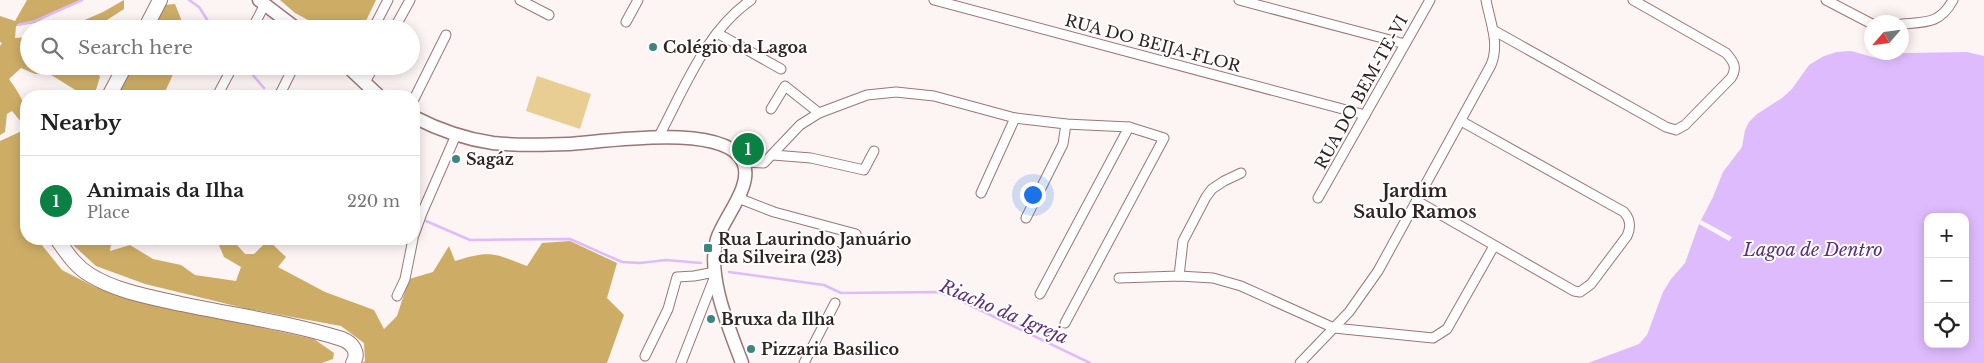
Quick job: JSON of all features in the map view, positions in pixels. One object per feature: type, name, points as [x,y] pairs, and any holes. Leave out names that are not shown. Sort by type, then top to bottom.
[{"type":"main road","points":[[140,20],[150,0]]},
{"type":"main road","points":[[150,20],[160,0]]},
{"type":"main road","points":[[262,2],[285,20]]},
{"type":"main road","points":[[102,90],[110,75]]},
{"type":"main road","points":[[112,90],[120,75]]},
{"type":"main road","points":[[357,75],[372,90]]},
{"type":"main road","points":[[420,120],[456,135],[493,143],[540,145],[659,136],[684,138],[721,145],[739,155],[744,162],[745,180],[738,198],[719,234],[716,244],[715,274],[722,304],[742,363]]},
{"type":"main road","points":[[61,245],[67,255],[90,275],[140,295],[342,339],[353,346],[356,353],[353,363]]},
{"type":"street","points":[[378,20],[388,0]]},
{"type":"street","points":[[399,20],[410,0]]},
{"type":"street","points":[[522,0],[549,16]]},
{"type":"street","points":[[626,22],[638,0]]},
{"type":"street","points":[[659,136],[717,33],[735,13],[751,0]]},
{"type":"street","name":"RUA DO BEIJA-FLOR","points":[[934,0],[1365,115]]},
{"type":"street","points":[[1239,0],[1405,44]]},
{"type":"street","name":"RUA DO BEM-TE-VI","points":[[1318,198],[1430,0]]},
{"type":"street","points":[[1300,363],[1334,328],[1362,295],[1378,271],[1494,58],[1493,30],[1486,0]]},
{"type":"street","points":[[1493,30],[1666,127],[1676,130],[1685,125],[1731,78],[1735,66],[1732,59],[1726,53],[1633,0]]},
{"type":"street","points":[[1826,0],[1864,20]]},
{"type":"street","points":[[1909,23],[1935,20],[1948,10],[1953,0]]},
{"type":"street","points":[[255,20],[262,2]]},
{"type":"street","points":[[717,33],[781,69]]},
{"type":"street","points":[[418,90],[446,35]]},
{"type":"street","points":[[220,90],[228,75]]},
{"type":"street","points":[[282,90],[290,75]]},
{"type":"street","points":[[364,84],[369,75]]},
{"type":"street","points":[[771,109],[785,86],[820,113]]},
{"type":"street","points":[[744,162],[764,163],[792,133],[807,120],[820,113],[867,95],[896,92],[934,96],[1015,118],[1066,124],[1129,127],[1164,138],[1066,323]]},
{"type":"street","points":[[981,193],[1015,118]]},
{"type":"street","points":[[1417,201],[1566,288],[1580,292],[1590,284],[1627,236],[1630,222],[1624,212],[1461,121]]},
{"type":"street","points":[[1026,218],[1063,144],[1066,124]]},
{"type":"street","points":[[1040,294],[1129,127]]},
{"type":"street","points":[[420,218],[456,135]]},
{"type":"street","points":[[773,155],[811,158],[864,170],[874,150]]},
{"type":"street","points":[[1179,276],[1183,241],[1206,197],[1224,181],[1240,174]]},
{"type":"street","points":[[738,198],[774,212],[856,234]]},
{"type":"street","points":[[397,296],[405,278],[412,245]]},
{"type":"street","points":[[1119,278],[1179,276],[1213,278],[1241,286],[1334,328],[1427,338],[1438,336],[1447,329],[1494,246]]},
{"type":"street","points":[[645,356],[668,310],[677,277],[715,274],[681,363]]},
{"type":"street","points":[[804,363],[835,303]]},
{"type":"shaded area","points":[[27,0],[80,0],[41,20],[20,20],[20,25],[16,26],[15,38],[20,38],[20,69],[9,79],[20,97],[20,121],[12,111],[7,114],[5,132],[0,135],[0,46],[2,43],[0,42],[0,16],[15,21]]},
{"type":"shaded area","points":[[124,0],[124,9],[107,20],[85,20]]},
{"type":"shaded area","points":[[280,0],[376,0],[366,20],[308,20],[295,13]]},
{"type":"shaded area","points":[[175,4],[181,20],[156,20],[164,5]]},
{"type":"shaded area","points":[[51,75],[99,75],[96,90],[75,90]]},
{"type":"shaded area","points":[[126,75],[173,75],[166,90],[118,90]]},
{"type":"shaded area","points":[[537,76],[591,94],[580,129],[526,111]]},
{"type":"shaded area","points":[[20,132],[20,245],[42,245],[62,270],[95,287],[134,299],[314,339],[334,353],[333,359],[322,363],[0,363],[0,141]]},
{"type":"shaded area","points":[[570,241],[617,263],[607,298],[624,315],[607,363],[362,363],[365,361],[364,343],[341,326],[248,309],[145,284],[96,266],[73,245],[111,245],[110,251],[130,245],[153,259],[181,265],[195,275],[236,281],[241,267],[224,257],[219,245],[237,245],[245,254],[254,254],[263,245],[273,245],[286,257],[278,267],[325,292],[374,310],[384,329],[397,316],[409,279],[433,272],[449,246],[455,261],[476,255],[492,254],[527,266],[542,243]]},
{"type":"water","name":"Lagoa de Dentro","points":[[1851,51],[1864,55],[1864,60],[1909,60],[1909,53],[1967,52],[1984,56],[1984,363],[1588,363],[1639,344],[1647,335],[1663,292],[1685,263],[1699,224],[1723,172],[1742,147],[1745,130],[1749,122],[1757,114],[1782,98],[1792,89],[1809,65],[1824,56],[1837,52]]},
{"type":"pier","points":[[1701,220],[1732,237],[1729,241],[1699,224]]},
{"type":"waterway","name":"Riacho da Igreja","points":[[37,20],[82,0]]},
{"type":"waterway","name":"Riacho da Igreja","points":[[189,0],[199,7],[207,20]]},
{"type":"waterway","name":"Riacho da Igreja","points":[[253,75],[264,88]]},
{"type":"waterway","name":"Riacho da Igreja","points":[[426,221],[470,240],[570,239],[622,262],[640,263],[666,260],[701,263]]},
{"type":"waterway","name":"Riacho da Igreja","points":[[729,272],[824,285],[841,293],[938,292],[953,297],[1090,363]]},
{"type":"place","name":"Colégio da Lagoa","points":[[653,47]]},
{"type":"place","name":"Animais da Ilha","points":[[748,149]]},
{"type":"place","name":"Sagáz","points":[[456,159]]},
{"type":"place","name":"Rua Laurindo Januário da Silveira (23)","points":[[708,248]]},
{"type":"place","name":"Bruxa da Ilha","points":[[711,319]]},
{"type":"place","name":"Pizzaria Basilico","points":[[751,349]]},
{"type":"district","name":"Jardim Saulo Ramos","points":[[1415,201]]}]
